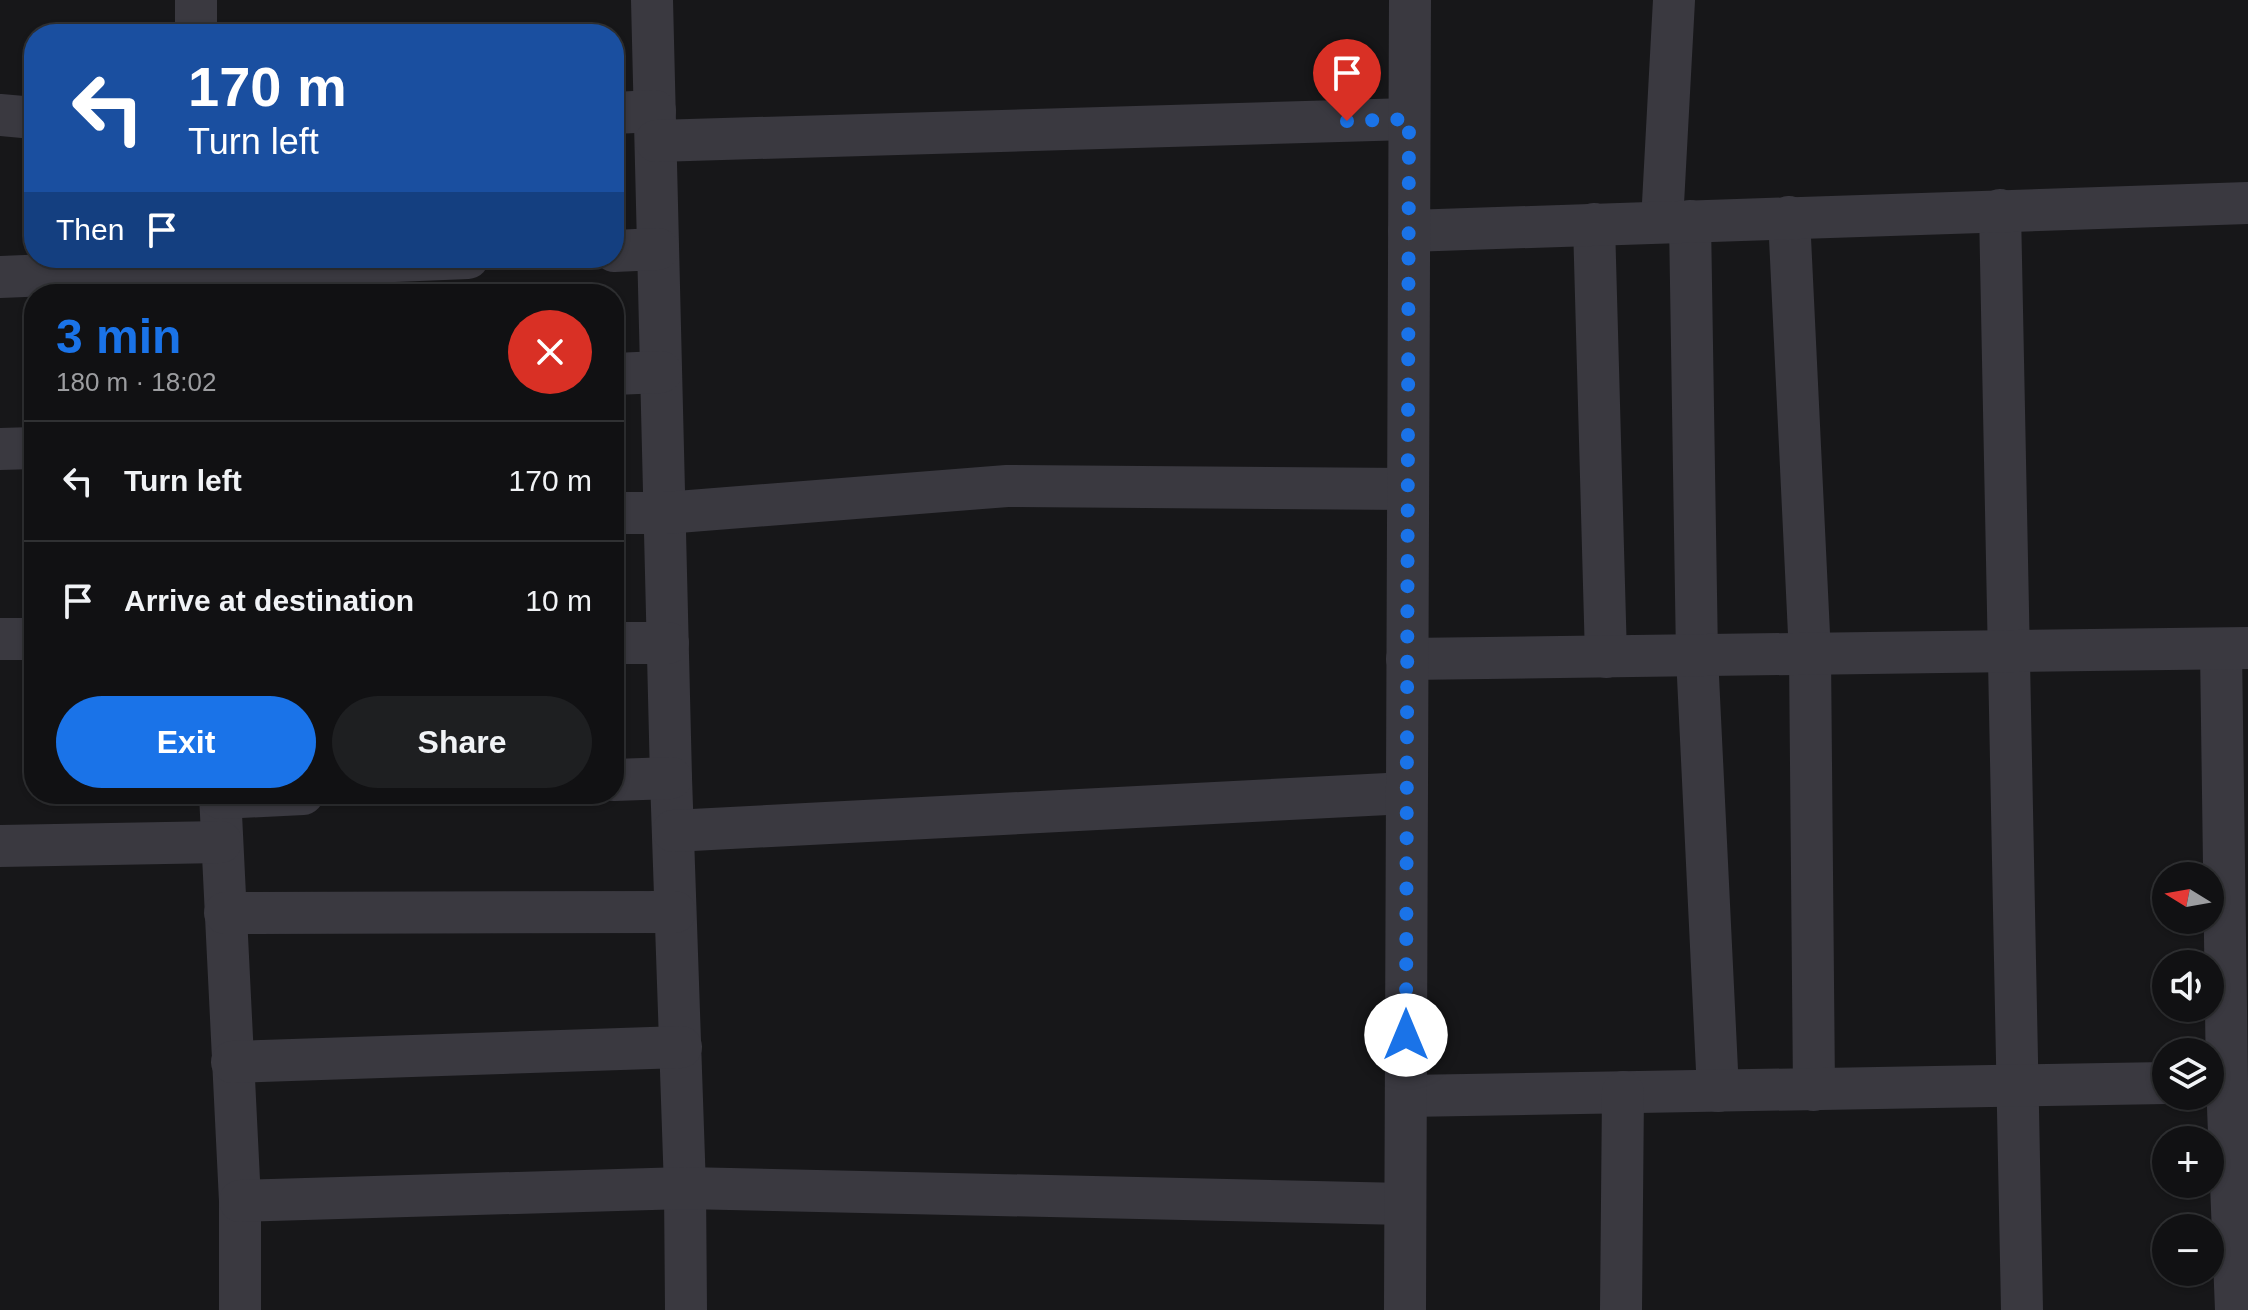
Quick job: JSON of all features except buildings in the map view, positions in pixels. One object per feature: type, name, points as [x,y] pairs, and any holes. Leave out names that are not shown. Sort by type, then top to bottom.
[{"type":"street","points":[[196,0],[196,24]]},
{"type":"street","points":[[652,0],[641,122],[658,249],[686,1310]]},
{"type":"street","points":[[1405,1310],[1410,0]]},
{"type":"street","points":[[1674,0],[1676,221],[1718,1091]]},
{"type":"street","points":[[0,115],[24,117]]},
{"type":"street","points":[[641,122],[1409,119]]},
{"type":"street","points":[[1409,231],[2248,203]]},
{"type":"street","points":[[2000,210],[2022,1310]]},
{"type":"street","points":[[1789,217],[1810,655],[1814,1090]]},
{"type":"street","points":[[1594,224],[1606,657]]},
{"type":"street","points":[[624,251],[658,249]]},
{"type":"street","points":[[0,277],[199,274],[300,268]]},
{"type":"street","points":[[624,374],[661,372]]},
{"type":"street","points":[[0,449],[24,448]]},
{"type":"street","points":[[624,513],[665,513],[1007,486],[1408,489]]},
{"type":"street","points":[[0,639],[24,639]]},
{"type":"street","points":[[624,643],[668,643]]},
{"type":"street","points":[[1407,659],[2234,648],[2228,1082],[2236,1310]]},
{"type":"street","points":[[624,780],[671,778]]},
{"type":"street","points":[[673,831],[1407,793]]},
{"type":"street","points":[[220,804],[240,1201],[240,1310]]},
{"type":"street","points":[[0,846],[221,842]]},
{"type":"street","points":[[225,913],[675,912]]},
{"type":"street","points":[[232,1062],[681,1047]]},
{"type":"street","points":[[1406,1096],[2152,1083]]},
{"type":"street","points":[[1621,1310],[1623,1092]]},
{"type":"street","points":[[240,1201],[685,1188],[1405,1204]]},
{"type":"route","points":[[1347,121],[1409,119],[1406,1035]]}]
